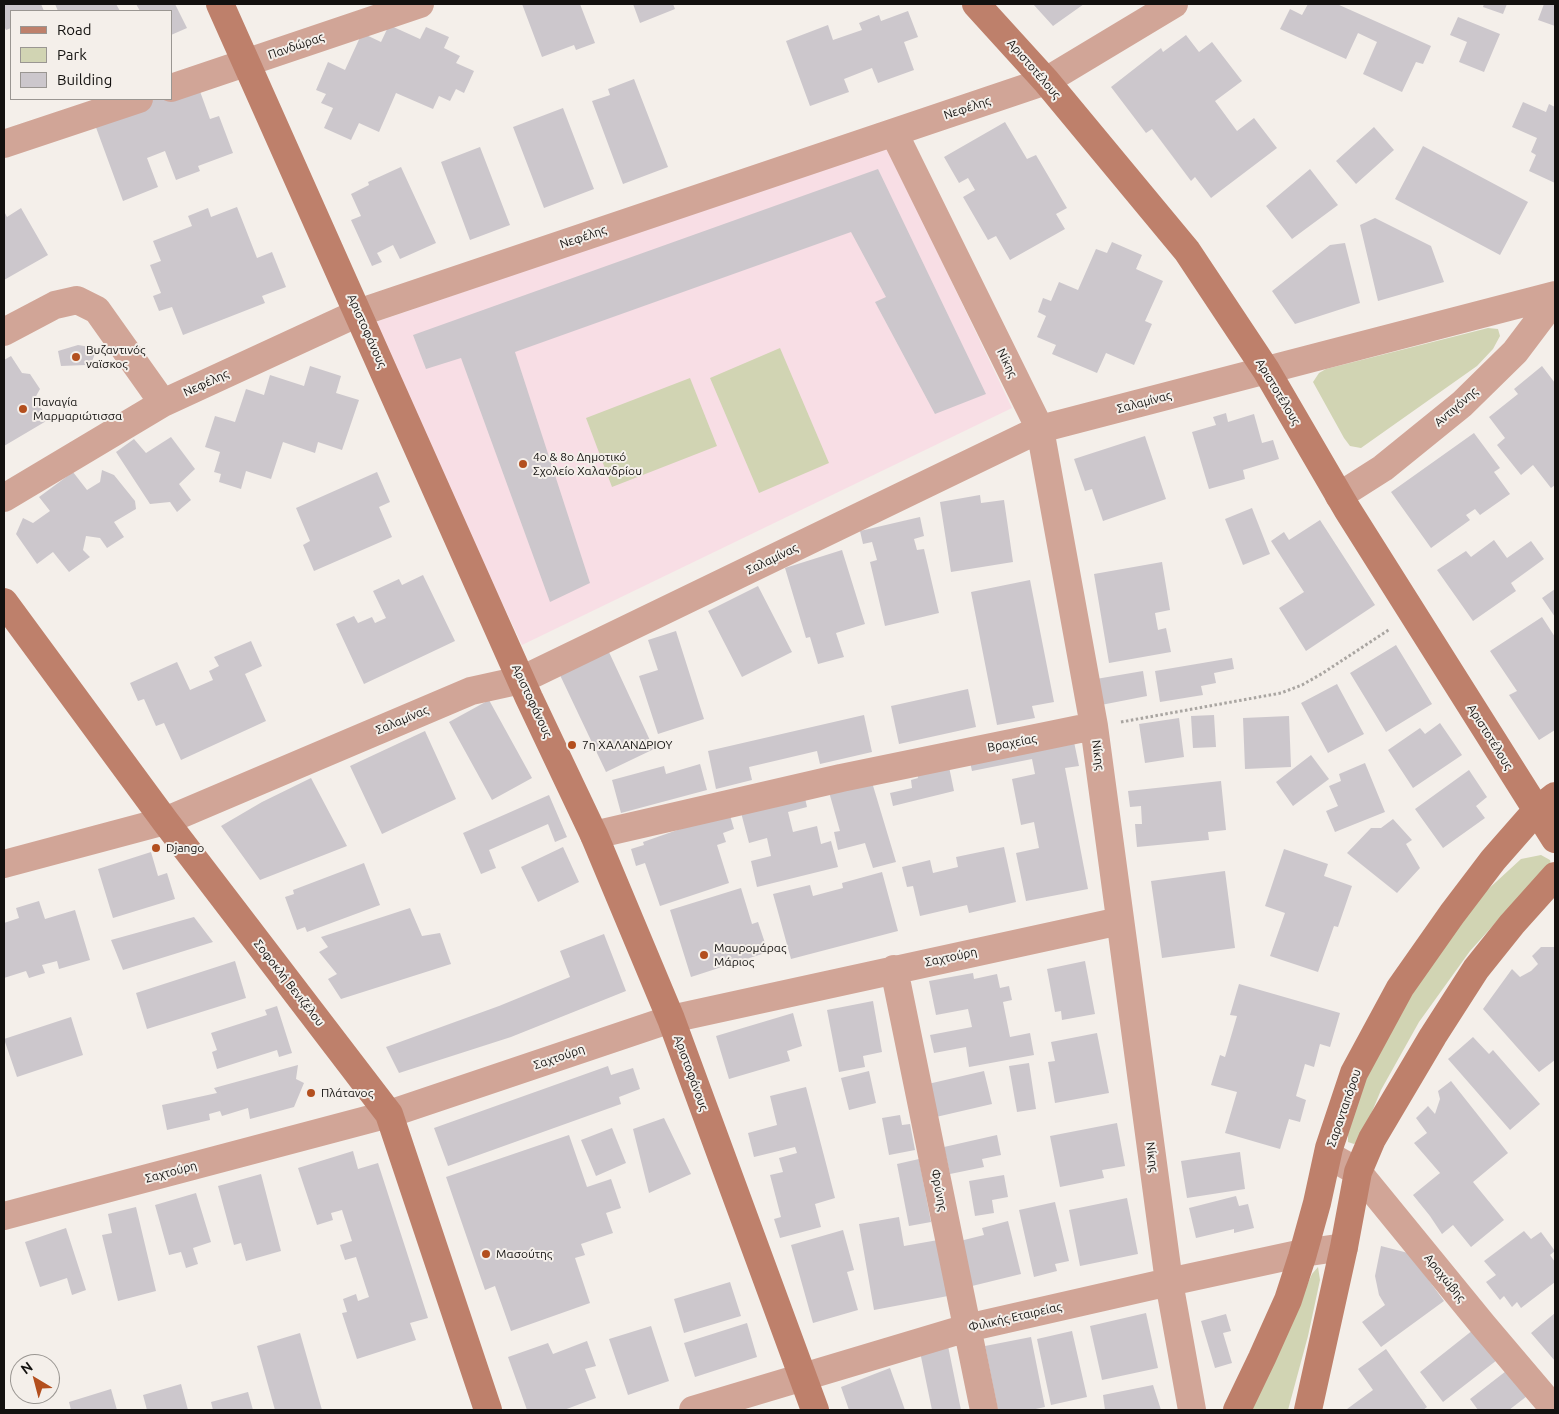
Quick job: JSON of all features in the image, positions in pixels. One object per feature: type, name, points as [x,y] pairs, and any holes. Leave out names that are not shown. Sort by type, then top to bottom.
[{"type":"street","name":"Αριστοφάνους","points":[[220,4],[522,680],[594,835],[671,1018],[815,1410]]},
{"type":"street","name":"Πανδώρας","points":[[172,88],[420,4]]},
{"type":"street","name":"Αριστοτέλους","points":[[976,4],[1046,81],[1187,251],[1266,370],[1339,496],[1414,614],[1546,803],[1555,839]]},
{"type":"street","name":"Νεφέλης","points":[[4,498],[163,403],[358,313],[1046,81],[1174,4]]},
{"type":"street","points":[[4,144],[136,100]]},
{"type":"street","name":"Νίκης","points":[[894,133],[1040,429],[1094,726],[1169,1282],[1192,1410]]},
{"type":"street","name":"Σαλαμίνας","points":[[4,864],[165,821],[471,691],[522,680],[1040,429],[1555,295]]},
{"type":"street","name":"Αντιγόνης","points":[[1339,496],[1383,468],[1462,404],[1515,352],[1555,299]]},
{"type":"street","points":[[4,332],[55,305],[77,300],[97,310],[163,403]]},
{"type":"street","name":"Σοφοκλή Βενιζέλου","points":[[4,602],[165,821],[390,1114],[488,1410]]},
{"type":"street","name":"Βραχείας","points":[[594,835],[841,778],[1094,726]]},
{"type":"street","name":"Σαρανταπόρου","points":[[1237,1410],[1288,1300],[1303,1253],[1328,1155],[1354,1073],[1400,988],[1452,914],[1493,860],[1546,803]]},
{"type":"street","points":[[1308,1410],[1344,1247],[1358,1172],[1372,1139],[1433,1036],[1476,969],[1512,924],[1555,876]]},
{"type":"street","name":"Σαχτούρη","points":[[4,1216],[390,1114],[671,1018],[1120,921]]},
{"type":"street","name":"Φρύνης","points":[[894,969],[984,1410]]},
{"type":"street","name":"Αραχώβης","points":[[1328,1155],[1358,1172],[1555,1410]]},
{"type":"street","name":"Φιλικής Εταιρείας","points":[[693,1410],[967,1328],[1303,1253],[1344,1247]]},
{"type":"path","points":[[1094,726],[1280,693],[1302,686],[1414,614]]},
{"type":"shaded area","points":[[887,146],[1012,408],[522,645],[370,324]]},
{"type":"green space","points":[[1488,328],[1498,329],[1500,336],[1493,349],[1477,366],[1361,448],[1350,446],[1344,438],[1313,382],[1319,373],[1326,369]]},
{"type":"green space","points":[[780,348],[829,463],[759,493],[710,378]]},
{"type":"green space","points":[[690,378],[717,446],[612,487],[586,418]]},
{"type":"green space","points":[[1541,855],[1550,860],[1552,870],[1507,910],[1470,951],[1419,1022],[1381,1090],[1360,1141],[1354,1144],[1348,1142],[1348,1129],[1356,1100],[1388,1024],[1484,893],[1521,859]]},
{"type":"green space","points":[[1318,1267],[1320,1280],[1308,1336],[1288,1410],[1251,1410],[1312,1274]]},
{"type":"building","points":[[4,4],[41,4],[44,10],[10,10],[10,28],[6,30],[4,26]]},
{"type":"building","points":[[55,4],[116,4],[119,10],[58,10]]},
{"type":"building","points":[[136,4],[175,4],[187,28],[172,35],[172,10],[139,10]]},
{"type":"building","points":[[522,4],[580,4],[595,43],[576,50],[574,45],[542,57]]},
{"type":"building","points":[[633,4],[673,4],[675,9],[640,23]]},
{"type":"building","points":[[1033,4],[1084,4],[1053,26]]},
{"type":"building","points":[[1308,4],[1337,4],[1431,46],[1423,64],[1416,62],[1402,92],[1363,74],[1377,42],[1358,33],[1346,59],[1280,29],[1290,9],[1302,15]]},
{"type":"building","points":[[1484,4],[1507,4],[1503,14],[1483,7]]},
{"type":"building","points":[[1544,4],[1555,4],[1555,26],[1538,20]]},
{"type":"building","points":[[908,11],[918,37],[904,42],[914,70],[878,83],[872,68],[844,79],[849,92],[810,106],[786,41],[828,25],[833,40],[862,30],[859,23],[879,15],[881,21]]},
{"type":"building","points":[[1458,17],[1500,34],[1484,72],[1459,62],[1467,42],[1450,35]]},
{"type":"building","points":[[389,25],[420,39],[426,27],[449,37],[444,48],[460,56],[456,63],[474,71],[464,93],[456,89],[450,101],[439,96],[433,109],[396,93],[379,132],[359,123],[351,140],[324,128],[333,108],[321,103],[326,94],[316,90],[328,62],[345,70],[362,33],[381,42]]},
{"type":"building","points":[[1186,35],[1199,52],[1212,42],[1242,81],[1215,101],[1237,131],[1254,118],[1277,148],[1211,198],[1195,177],[1191,181],[1152,129],[1146,133],[1111,87],[1161,48],[1163,52]]},
{"type":"building","points":[[634,79],[668,167],[623,184],[592,101],[610,95],[608,89]]},
{"type":"building","points":[[197,83],[210,119],[219,116],[233,153],[198,166],[200,171],[176,180],[165,151],[147,158],[158,187],[123,201],[94,122],[153,100],[172,100]]},
{"type":"building","points":[[1523,102],[1546,112],[1549,104],[1555,107],[1555,183],[1529,171],[1536,155],[1531,152],[1537,138],[1512,127]]},
{"type":"building","points":[[563,108],[594,189],[544,208],[513,127]]},
{"type":"building","points":[[1005,122],[1027,159],[1036,155],[1067,208],[1056,214],[1065,229],[1010,260],[996,236],[988,240],[963,197],[975,190],[968,178],[959,183],[944,157]]},
{"type":"building","points":[[1374,127],[1394,150],[1356,184],[1336,161]]},
{"type":"building","points":[[1423,146],[1528,202],[1500,255],[1395,199]]},
{"type":"building","points":[[480,147],[510,225],[470,240],[441,162]]},
{"type":"building","points":[[401,167],[436,243],[400,259],[393,245],[377,253],[382,262],[372,266],[351,220],[361,216],[351,194],[369,185],[368,182]]},
{"type":"building","points":[[878,169],[986,394],[935,414],[875,302],[886,297],[851,232],[515,352],[590,583],[550,602],[461,358],[426,369],[413,335]]},
{"type":"building","points":[[1310,169],[1338,205],[1292,239],[1266,206]]},
{"type":"building","points":[[237,207],[257,258],[272,252],[286,287],[262,296],[265,303],[183,335],[172,307],[159,311],[153,296],[161,293],[150,265],[161,261],[153,241],[192,226],[188,216],[208,208],[211,217]]},
{"type":"building","points":[[21,208],[48,255],[4,280],[4,211],[7,217]]},
{"type":"building","points":[[1375,218],[1431,246],[1444,282],[1378,301],[1360,225]]},
{"type":"building","points":[[1112,242],[1142,255],[1136,269],[1163,281],[1145,321],[1152,324],[1134,365],[1106,353],[1097,373],[1052,354],[1056,345],[1037,337],[1046,316],[1038,312],[1043,298],[1051,301],[1059,282],[1078,290],[1096,249],[1107,253]]},
{"type":"building","points":[[1345,243],[1360,303],[1295,324],[1272,291],[1330,245]]},
{"type":"building","name":"Βυζαντινός ναϊσκος","points":[[78,345],[90,347],[95,354],[92,361],[86,365],[61,366],[58,351]]},
{"type":"building","name":"Παναγία Μαρμαριώτισσα","points":[[11,356],[22,373],[30,374],[40,389],[35,398],[48,420],[4,446],[4,360]]},
{"type":"building","points":[[310,366],[341,376],[336,393],[359,400],[342,450],[318,442],[315,453],[283,442],[271,479],[246,471],[241,489],[219,482],[221,474],[214,472],[220,452],[205,447],[215,416],[235,422],[246,389],[264,395],[270,375],[304,386]]},
{"type":"building","points":[[1542,366],[1555,383],[1555,485],[1551,488],[1533,465],[1521,475],[1497,445],[1505,438],[1489,417],[1518,394],[1514,389]]},
{"type":"building","points":[[1226,413],[1228,422],[1254,414],[1262,443],[1273,440],[1279,459],[1243,470],[1245,479],[1209,489],[1192,432],[1216,425],[1213,417]]},
{"type":"building","points":[[1474,433],[1500,468],[1494,472],[1510,494],[1480,515],[1475,509],[1466,515],[1470,520],[1431,548],[1391,492]]},
{"type":"building","points":[[1145,436],[1166,499],[1103,521],[1092,489],[1085,491],[1074,459]]},
{"type":"building","points":[[171,437],[195,469],[179,484],[191,500],[177,512],[170,502],[150,504],[116,452],[134,439],[146,453]]},
{"type":"building","points":[[102,470],[114,475],[135,501],[136,509],[114,522],[124,537],[107,548],[100,538],[86,536],[83,550],[90,557],[69,572],[53,552],[37,564],[16,534],[23,518],[33,523],[50,511],[39,497],[73,472],[87,490],[100,482]]},
{"type":"building","points":[[377,472],[390,502],[379,507],[392,537],[314,571],[303,545],[310,541],[296,508]]},
{"type":"building","points":[[980,495],[981,503],[1004,500],[1013,562],[951,572],[940,502]]},
{"type":"building","points":[[1252,508],[1270,554],[1243,565],[1225,519]]},
{"type":"building","points":[[920,517],[924,536],[914,539],[917,550],[924,549],[939,613],[885,626],[870,562],[877,560],[872,542],[863,544],[860,531]]},
{"type":"building","points":[[1320,520],[1375,605],[1306,651],[1279,608],[1304,592],[1271,541],[1284,532],[1289,540]]},
{"type":"building","points":[[1494,540],[1507,558],[1531,541],[1544,559],[1511,583],[1516,591],[1473,621],[1437,570],[1466,551],[1471,557]]},
{"type":"building","points":[[842,550],[865,624],[836,633],[844,657],[818,664],[810,637],[806,638],[785,568]]},
{"type":"building","points":[[1162,562],[1170,610],[1155,613],[1158,630],[1166,628],[1171,652],[1109,663],[1094,574]]},
{"type":"building","points":[[423,575],[455,641],[364,684],[336,624],[354,616],[358,623],[372,617],[375,623],[386,618],[373,591],[399,579],[402,585]]},
{"type":"building","points":[[1030,580],[1054,702],[1032,706],[1035,718],[997,725],[971,592]]},
{"type":"building","points":[[758,586],[792,652],[742,677],[708,611]]},
{"type":"building","points":[[1555,589],[1555,617],[1542,598]]},
{"type":"building","points":[[1542,617],[1555,637],[1555,730],[1539,740],[1509,695],[1517,691],[1490,651]]},
{"type":"building","points":[[676,631],[704,719],[658,734],[639,676],[658,670],[648,640]]},
{"type":"building","points":[[251,641],[262,666],[245,674],[266,721],[181,760],[164,723],[156,726],[144,699],[138,701],[130,683],[177,662],[190,690],[213,680],[209,671],[219,666],[214,657]]},
{"type":"building","points":[[1396,645],[1432,704],[1386,732],[1350,673]]},
{"type":"building","points":[[608,650],[654,749],[606,772],[559,673]]},
{"type":"building","points":[[1232,658],[1234,669],[1214,673],[1216,683],[1201,686],[1203,695],[1160,702],[1155,671]]},
{"type":"building","points":[[1143,671],[1147,696],[1101,705],[1096,679]]},
{"type":"building","points":[[1337,684],[1364,734],[1328,753],[1301,703]]},
{"type":"building","points":[[968,689],[976,727],[899,744],[891,706]]},
{"type":"building","points":[[489,700],[532,778],[492,800],[449,722]]},
{"type":"building","points":[[864,715],[872,752],[820,764],[817,751],[749,767],[752,780],[716,789],[708,751]]},
{"type":"building","points":[[1214,715],[1216,747],[1193,748],[1191,716]]},
{"type":"building","points":[[1289,716],[1291,767],[1245,769],[1243,718]]},
{"type":"building","points":[[1179,718],[1184,757],[1145,763],[1139,724]]},
{"type":"building","points":[[1440,723],[1462,755],[1413,788],[1388,750],[1420,728],[1425,734]]},
{"type":"building","points":[[425,731],[456,799],[382,834],[350,766]]},
{"type":"building","points":[[1072,732],[1079,766],[1065,768],[1088,889],[1026,901],[1016,853],[1039,848],[1034,822],[1021,825],[1012,779],[1035,774],[1032,759],[972,771],[968,753]]},
{"type":"building","points":[[1311,755],[1329,779],[1293,806],[1276,782]]},
{"type":"building","points":[[947,757],[954,791],[893,806],[890,793],[912,788],[911,780],[918,778],[915,764]]},
{"type":"building","points":[[1365,763],[1385,812],[1335,832],[1326,811],[1338,806],[1329,786],[1341,781],[1339,774]]},
{"type":"building","points":[[700,764],[707,790],[621,813],[612,780],[664,766],[666,774]]},
{"type":"building","points":[[1469,770],[1487,797],[1476,806],[1485,818],[1443,848],[1415,809]]},
{"type":"building","points":[[311,778],[347,846],[260,880],[221,826],[262,802]]},
{"type":"building","points":[[871,779],[896,862],[873,868],[865,843],[838,850],[834,832],[840,831],[829,792]]},
{"type":"building","points":[[1221,781],[1226,830],[1208,832],[1209,840],[1137,847],[1135,824],[1142,824],[1141,806],[1130,807],[1128,791]]},
{"type":"building","points":[[803,789],[807,807],[788,812],[793,832],[817,826],[821,844],[831,841],[838,867],[757,887],[751,861],[771,856],[767,838],[749,843],[739,805]]},
{"type":"building","points":[[549,795],[567,837],[555,842],[548,824],[489,850],[496,868],[481,874],[463,833]]},
{"type":"building","points":[[729,812],[734,829],[723,833],[726,842],[717,845],[729,883],[660,906],[645,863],[636,866],[631,849],[644,845],[643,842]]},
{"type":"building","points":[[1393,819],[1412,840],[1406,844],[1420,868],[1397,893],[1347,853],[1371,828],[1381,828]]},
{"type":"building","points":[[563,847],[579,882],[538,902],[521,867]]},
{"type":"building","points":[[1004,847],[1016,902],[969,913],[967,905],[920,916],[913,886],[907,887],[902,867],[930,860],[933,873],[958,867],[956,857]]},
{"type":"building","points":[[1284,849],[1328,864],[1324,876],[1352,886],[1338,927],[1334,926],[1318,972],[1270,956],[1285,913],[1265,906]]},
{"type":"building","points":[[151,852],[158,876],[167,873],[175,899],[113,918],[98,869]]},
{"type":"building","points":[[364,863],[380,905],[307,932],[305,927],[297,930],[285,897],[294,894],[293,890]]},
{"type":"building","points":[[1225,871],[1235,948],[1162,958],[1151,881]]},
{"type":"building","points":[[882,872],[898,931],[791,959],[773,894],[810,885],[813,896],[843,888],[842,883]]},
{"type":"building","points":[[741,888],[752,924],[758,922],[768,952],[691,977],[670,910]]},
{"type":"building","points":[[39,901],[45,919],[75,910],[90,960],[59,969],[57,961],[42,965],[45,973],[29,978],[26,971],[4,978],[4,923],[19,918],[16,908]]},
{"type":"building","points":[[410,908],[422,936],[440,933],[451,964],[341,999],[328,979],[337,974],[319,952],[328,947],[321,937]]},
{"type":"building","points":[[194,917],[213,942],[123,970],[111,940]]},
{"type":"building","points":[[604,934],[626,991],[511,1037],[399,1073],[386,1047],[499,1006],[570,977],[560,951]]},
{"type":"building","points":[[1541,947],[1555,947],[1555,1060],[1539,1072],[1483,1009],[1512,969],[1520,977],[1531,971],[1538,964],[1532,956]]},
{"type":"building","points":[[235,961],[246,998],[147,1029],[136,993]]},
{"type":"building","points":[[1085,961],[1095,1014],[1062,1020],[1061,1011],[1055,1012],[1047,969]]},
{"type":"building","points":[[973,973],[974,979],[997,974],[1000,988],[1009,986],[1012,1000],[1003,1002],[1010,1037],[1030,1033],[1034,1055],[969,1067],[966,1047],[934,1053],[930,1035],[972,1027],[968,1009],[936,1015],[929,981]]},
{"type":"building","points":[[1239,984],[1340,1013],[1330,1047],[1320,1044],[1314,1067],[1305,1064],[1296,1096],[1306,1100],[1300,1122],[1289,1119],[1280,1149],[1225,1133],[1237,1092],[1211,1085],[1220,1055],[1225,1057],[1237,1016],[1230,1015]]},
{"type":"building","points":[[873,1001],[882,1052],[863,1056],[865,1067],[839,1072],[827,1010]]},
{"type":"building","points":[[277,1006],[292,1053],[279,1057],[277,1050],[217,1069],[212,1052],[217,1050],[211,1033],[267,1015],[265,1010]]},
{"type":"building","points":[[793,1013],[802,1046],[787,1051],[790,1061],[729,1079],[716,1036]]},
{"type":"building","points":[[71,1017],[83,1055],[17,1077],[4,1039]]},
{"type":"building","points":[[1097,1033],[1109,1093],[1055,1103],[1048,1062],[1055,1061],[1051,1042]]},
{"type":"building","points":[[1473,1037],[1489,1054],[1493,1050],[1540,1104],[1510,1130],[1448,1059]]},
{"type":"building","points":[[1029,1063],[1036,1109],[1017,1112],[1009,1066]]},
{"type":"building","points":[[298,1065],[296,1079],[304,1083],[294,1107],[250,1119],[248,1108],[222,1116],[220,1111],[209,1114],[210,1120],[167,1130],[162,1105],[217,1093],[214,1088]]},
{"type":"building","points":[[608,1066],[611,1075],[633,1068],[640,1089],[619,1097],[621,1104],[448,1166],[434,1128]]},
{"type":"building","points":[[869,1071],[876,1103],[849,1110],[841,1078]]},
{"type":"building","points":[[984,1071],[992,1104],[936,1117],[928,1084]]},
{"type":"building","points":[[1451,1081],[1508,1153],[1473,1182],[1504,1220],[1471,1247],[1453,1225],[1442,1234],[1413,1195],[1440,1173],[1414,1143],[1427,1133],[1416,1118],[1428,1106],[1435,1114],[1440,1099],[1438,1091]]},
{"type":"building","points":[[806,1087],[835,1198],[815,1204],[821,1227],[780,1238],[774,1219],[781,1217],[770,1175],[783,1172],[779,1158],[797,1153],[795,1147],[754,1157],[748,1133],[777,1125],[770,1096]]},
{"type":"building","points":[[900,1115],[902,1125],[910,1124],[915,1150],[889,1155],[882,1118]]},
{"type":"building","points":[[664,1118],[691,1174],[649,1193],[633,1129]]},
{"type":"building","points":[[1117,1123],[1125,1166],[1102,1170],[1104,1178],[1060,1187],[1050,1136]]},
{"type":"building","points":[[612,1128],[626,1163],[596,1176],[581,1140]]},
{"type":"building","points":[[569,1135],[587,1187],[611,1179],[621,1208],[606,1213],[613,1233],[581,1244],[585,1255],[575,1258],[590,1303],[511,1331],[495,1286],[485,1290],[446,1177]]},
{"type":"building","points":[[997,1135],[1001,1155],[982,1159],[984,1167],[950,1174],[944,1147]]},
{"type":"building","points":[[353,1151],[358,1169],[378,1163],[428,1318],[410,1323],[416,1340],[357,1359],[342,1313],[347,1312],[343,1299],[356,1294],[358,1301],[369,1297],[356,1257],[345,1260],[340,1245],[352,1241],[342,1210],[331,1213],[333,1220],[317,1225],[298,1168]]},
{"type":"building","points":[[1240,1152],[1245,1189],[1187,1198],[1181,1161]]},
{"type":"building","points":[[919,1159],[931,1222],[909,1226],[897,1164]]},
{"type":"building","points":[[261,1174],[281,1251],[246,1261],[241,1243],[234,1245],[218,1186]]},
{"type":"building","points":[[1004,1175],[1008,1197],[992,1200],[994,1213],[975,1216],[969,1181]]},
{"type":"building","points":[[196,1193],[211,1242],[193,1248],[198,1264],[186,1268],[181,1252],[169,1255],[155,1205]]},
{"type":"building","points":[[1236,1196],[1239,1206],[1248,1204],[1254,1228],[1234,1233],[1234,1229],[1196,1238],[1189,1208]]},
{"type":"building","points":[[1127,1198],[1138,1254],[1080,1266],[1069,1210]]},
{"type":"building","points":[[1055,1202],[1069,1261],[1055,1264],[1057,1271],[1034,1277],[1019,1210]]},
{"type":"building","points":[[136,1207],[156,1291],[118,1301],[102,1235],[112,1233],[108,1214]]},
{"type":"building","points":[[899,1217],[904,1246],[938,1240],[948,1296],[874,1310],[859,1224]]},
{"type":"building","points":[[1008,1221],[1021,1274],[972,1286],[960,1241],[984,1235],[982,1228]]},
{"type":"building","points":[[66,1228],[86,1290],[72,1295],[67,1278],[40,1287],[25,1242]]},
{"type":"building","points":[[843,1230],[854,1270],[847,1272],[858,1310],[813,1323],[791,1245]]},
{"type":"building","points":[[1524,1231],[1531,1239],[1541,1232],[1555,1251],[1550,1255],[1555,1262],[1555,1282],[1521,1308],[1517,1302],[1512,1307],[1504,1296],[1500,1300],[1486,1282],[1496,1275],[1484,1261]]},
{"type":"building","points":[[1381,1246],[1412,1254],[1444,1301],[1381,1347],[1362,1322],[1385,1305],[1379,1295],[1375,1276]]},
{"type":"building","points":[[730,1282],[741,1316],[684,1333],[674,1299]]},
{"type":"building","points":[[1146,1313],[1158,1368],[1102,1380],[1090,1326]]},
{"type":"building","points":[[1555,1313],[1555,1361],[1531,1333]]},
{"type":"building","points":[[1226,1314],[1231,1331],[1223,1333],[1232,1363],[1215,1368],[1201,1321]]},
{"type":"building","points":[[747,1323],[757,1357],[695,1377],[684,1343]]},
{"type":"building","points":[[651,1326],[669,1381],[628,1395],[609,1339]]},
{"type":"building","points":[[1473,1330],[1497,1360],[1443,1402],[1420,1372]]},
{"type":"building","points":[[1072,1331],[1087,1397],[1051,1405],[1037,1339]]},
{"type":"building","points":[[300,1333],[322,1410],[275,1410],[257,1346]]},
{"type":"building","points":[[1031,1337],[1045,1407],[1031,1410],[998,1410],[985,1346]]},
{"type":"building","points":[[587,1341],[596,1366],[585,1369],[596,1398],[564,1410],[527,1410],[508,1357],[548,1343],[553,1354]]},
{"type":"building","points":[[947,1341],[961,1410],[932,1410],[919,1347]]},
{"type":"building","points":[[1386,1349],[1427,1407],[1423,1410],[1348,1410],[1373,1390],[1358,1369]]},
{"type":"building","points":[[890,1368],[905,1410],[849,1410],[841,1387]]},
{"type":"building","points":[[1510,1368],[1531,1393],[1509,1410],[1478,1410],[1470,1399]]},
{"type":"building","points":[[181,1384],[188,1410],[147,1410],[143,1395]]},
{"type":"building","points":[[1153,1385],[1161,1410],[1105,1410],[1103,1395]]},
{"type":"building","points":[[111,1389],[117,1410],[71,1410],[69,1402]]},
{"type":"building","points":[[248,1392],[253,1410],[213,1410],[211,1402]]},
{"type":"place","name":"Βυζαντινός ναϊσκος","points":[[76,357]]},
{"type":"place","name":"Παναγία Μαρμαριώτισσα","points":[[23,409]]},
{"type":"place","name":"4ο & 8ο Δημοτικό Σχολείο Χαλανδρίου","points":[[523,464]]},
{"type":"place","name":"7η ΧΑΛΑΝΔΡΙΟΥ","points":[[572,745]]},
{"type":"place","name":"Django","points":[[156,848]]},
{"type":"place","name":"Μαυρομάρας Μάριος","points":[[704,955]]},
{"type":"place","name":"Πλάτανος","points":[[311,1093]]},
{"type":"place","name":"Μασούτης","points":[[486,1254]]}]
